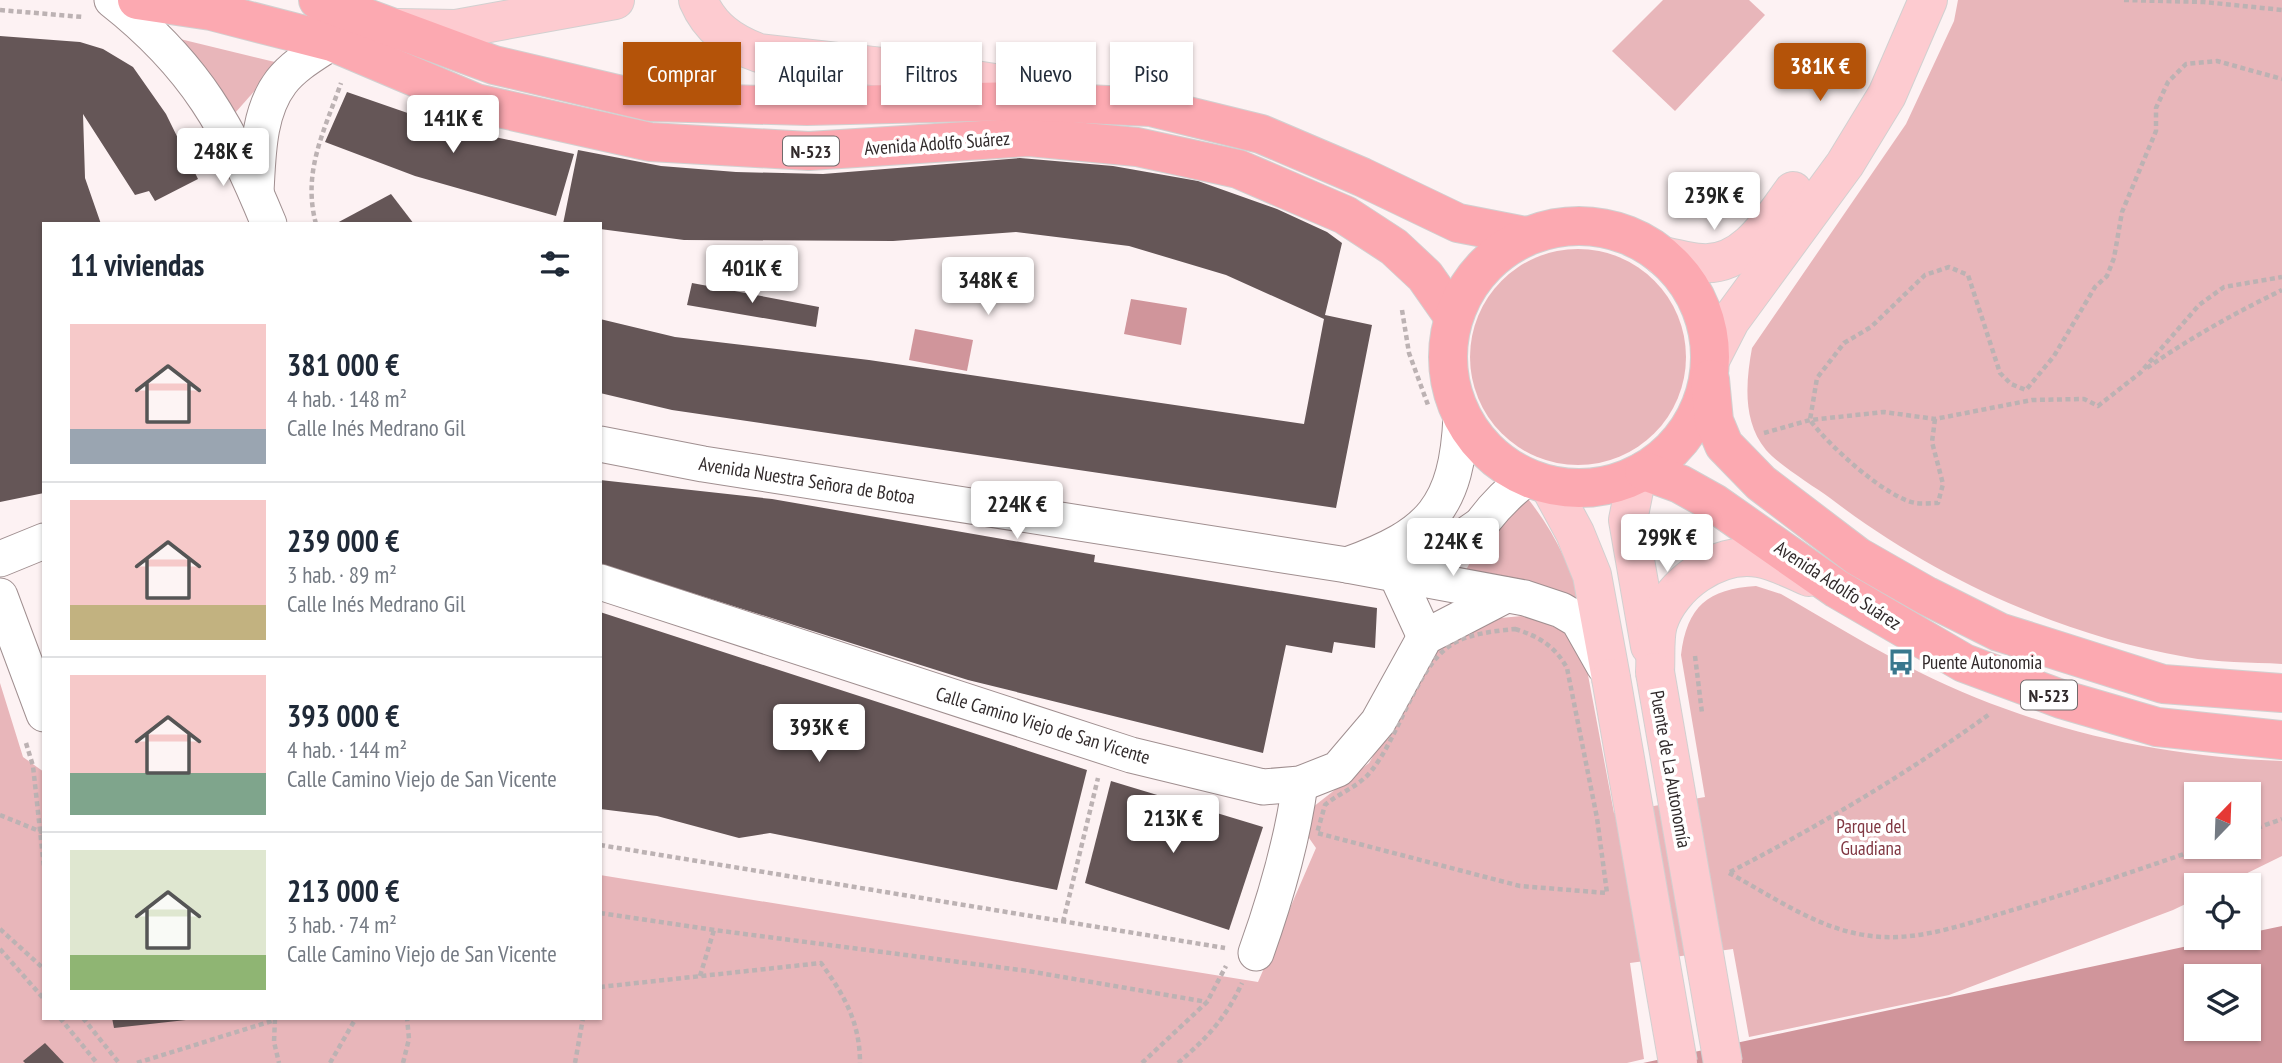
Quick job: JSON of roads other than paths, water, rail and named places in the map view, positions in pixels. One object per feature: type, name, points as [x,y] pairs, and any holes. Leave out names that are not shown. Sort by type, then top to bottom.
[{"type":"highway","name":"Avenida Adolfo Suárez","points":[[137,0],[211,10],[332,42],[476,103],[650,142],[808,151],[1029,137],[1137,147],[1238,170],[1345,215],[1394,247],[1425,276],[1453,316]]},
{"type":"highway","name":"Avenida Adolfo Suárez","points":[[318,0],[494,65],[651,102],[807,106],[1021,101],[1151,107],[1261,134],[1363,177],[1458,223],[1526,236],[1561,226],[1597,227],[1632,237],[1662,256],[1683,277],[1698,302],[1707,330],[1714,421],[1724,445],[1761,483],[1857,555],[1927,596],[1999,632],[2164,684],[2282,693]]},
{"type":"highway","points":[[1526,236],[1502,249],[1481,268],[1465,290],[1453,316],[1447,349],[1449,383],[1445,414],[1486,450],[1538,481],[1593,488],[1640,473],[1668,453],[1688,430],[1702,403],[1710,367]]},
{"type":"highway","name":"Avenida Adolfo Suárez","points":[[1640,473],[1680,484],[1714,503],[1837,589],[1964,663],[2061,699],[2157,727],[2282,740]]},
{"type":"main road","points":[[397,28],[456,29],[615,0]]},
{"type":"main road","points":[[698,0],[705,15],[721,33],[737,45],[759,53],[918,71],[1151,107]]},
{"type":"main road","points":[[1662,256],[1715,263],[1740,254],[1770,223],[1842,124],[1870,77],[1903,0]]},
{"type":"main road","points":[[1710,367],[1730,321],[1845,164],[1887,95],[1928,0]]},
{"type":"main road","name":"Puente de La Autonomía","points":[[1640,473],[1628,520],[1723,1063]]},
{"type":"main road","points":[[1538,481],[1575,533],[1592,575],[1678,1063]]},
{"type":"main road","points":[[1655,672],[1658,626],[1668,600],[1698,572],[1744,557],[1760,558],[1837,589]]},
{"type":"street","points":[[112,0],[147,28],[184,66],[227,130],[268,222]]},
{"type":"street","points":[[256,192],[259,150],[267,108],[281,82],[303,61],[332,42]]},
{"type":"street","name":"Avenida Nuestra Señora de Botoa","points":[[1347,565],[1379,554],[1414,534],[1438,511],[1452,484],[1460,452],[1445,414]]},
{"type":"street","name":"Avenida Nuestra Señora de Botoa","points":[[602,444],[717,466],[1347,565],[1545,604],[1578,620],[1611,678]]},
{"type":"street","points":[[1446,585],[1479,526],[1507,493],[1538,481]]},
{"type":"street","points":[[1479,526],[1437,555],[1396,574],[1437,641],[1506,595]]},
{"type":"street","points":[[0,559],[42,542]]},
{"type":"street","name":"Calle Camino Viejo de San Vicente","points":[[602,583],[1106,747],[1263,787],[1300,784],[1338,769],[1378,722],[1437,641]]},
{"type":"street","points":[[0,596],[34,657],[34,727]]},
{"type":"street","points":[[1245,951],[1276,897],[1294,830],[1300,784]]},
{"type":"place","name":"Puente Autonomia","points":[[1901,662]]},
{"type":"park label","name":"Parque del Guadiana","points":[[1871,837]]}]
